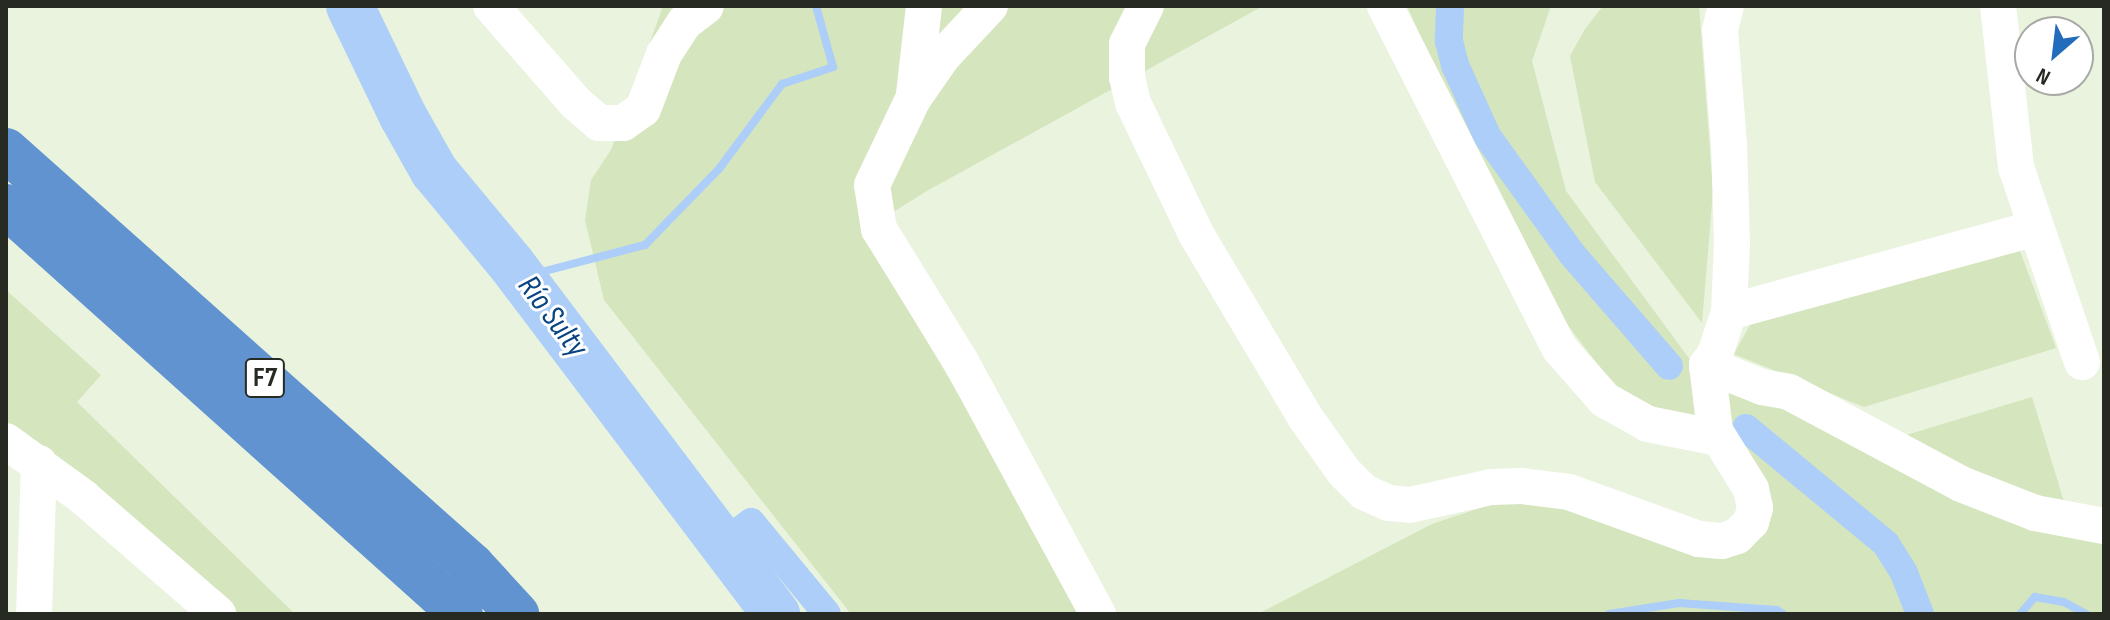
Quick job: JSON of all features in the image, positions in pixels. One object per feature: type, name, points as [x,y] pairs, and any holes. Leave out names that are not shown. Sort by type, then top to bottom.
[{"type":"highway","name":"F7","points":[[6,150],[460,554],[517,614]]},
{"type":"highway","name":"F7","points":[[6,206],[461,614]]},
{"type":"street","points":[[491,6],[576,103],[599,123],[623,123],[643,109],[664,54],[685,22],[706,6]]},
{"type":"street","points":[[913,99],[924,6]]},
{"type":"street","points":[[990,6],[943,56],[913,99],[872,185],[879,229],[960,360],[1098,614]]},
{"type":"street","points":[[1146,6],[1127,44],[1127,77],[1133,103],[1196,234],[1305,417],[1344,472],[1364,492],[1389,503],[1410,505],[1491,487],[1569,492],[1699,539],[1722,541],[1737,536],[1751,522],[1755,508],[1751,489],[1718,438],[1707,365],[1715,354],[1729,312],[1732,244],[1729,144],[1720,30],[1726,6]]},
{"type":"street","points":[[1385,6],[1560,349],[1605,400],[1648,424],[1718,438]]},
{"type":"street","points":[[1998,6],[2016,167],[2082,362]]},
{"type":"street","points":[[1729,312],[2036,228]]},
{"type":"street","points":[[1707,365],[1762,387],[1789,392],[1961,484],[2035,513],[2104,526]]},
{"type":"street","points":[[6,441],[83,497],[218,614]]},
{"type":"street","points":[[34,614],[39,463]]},
{"type":"green space","points":[[663,6],[1263,6],[925,192],[862,232],[1089,614],[851,614],[604,300],[585,220],[591,180],[611,150]]},
{"type":"green space","points":[[1407,6],[1551,6],[1532,61],[1566,191],[1691,361],[1702,415],[1668,421],[1612,383],[1556,310],[1454,110]]},
{"type":"green space","points":[[1603,6],[1699,6],[1713,191],[1702,323],[1595,182],[1570,56]]},
{"type":"green space","points":[[2020,251],[2056,348],[1864,407],[1734,354],[1755,316]]},
{"type":"green space","points":[[6,290],[101,375],[77,402],[295,614],[236,614],[137,526],[6,432]]},
{"type":"green space","points":[[1718,386],[1791,407],[2104,543],[2104,614],[1258,614],[1432,524],[1501,501],[1553,500],[1667,545],[1715,559],[1747,543],[1736,438]]},
{"type":"green space","points":[[2032,397],[2065,505],[1980,475],[1903,436]]},
{"type":"waterway","name":"Río Sulty","points":[[350,6],[403,116],[434,171],[512,265],[776,614]]},
{"type":"waterway","points":[[522,277],[645,245],[719,169],[782,84],[833,67],[816,6]]},
{"type":"waterway","points":[[1450,6],[1449,41],[1455,65],[1487,136],[1572,254],[1669,366]]},
{"type":"waterway","points":[[1746,428],[1886,544],[1904,573],[1920,614]]},
{"type":"waterway","points":[[721,544],[751,522],[827,614]]},
{"type":"waterway","points":[[2020,614],[2035,597],[2064,602],[2086,614]]},
{"type":"waterway","points":[[1609,614],[1679,603],[1777,610],[1783,614]]}]
